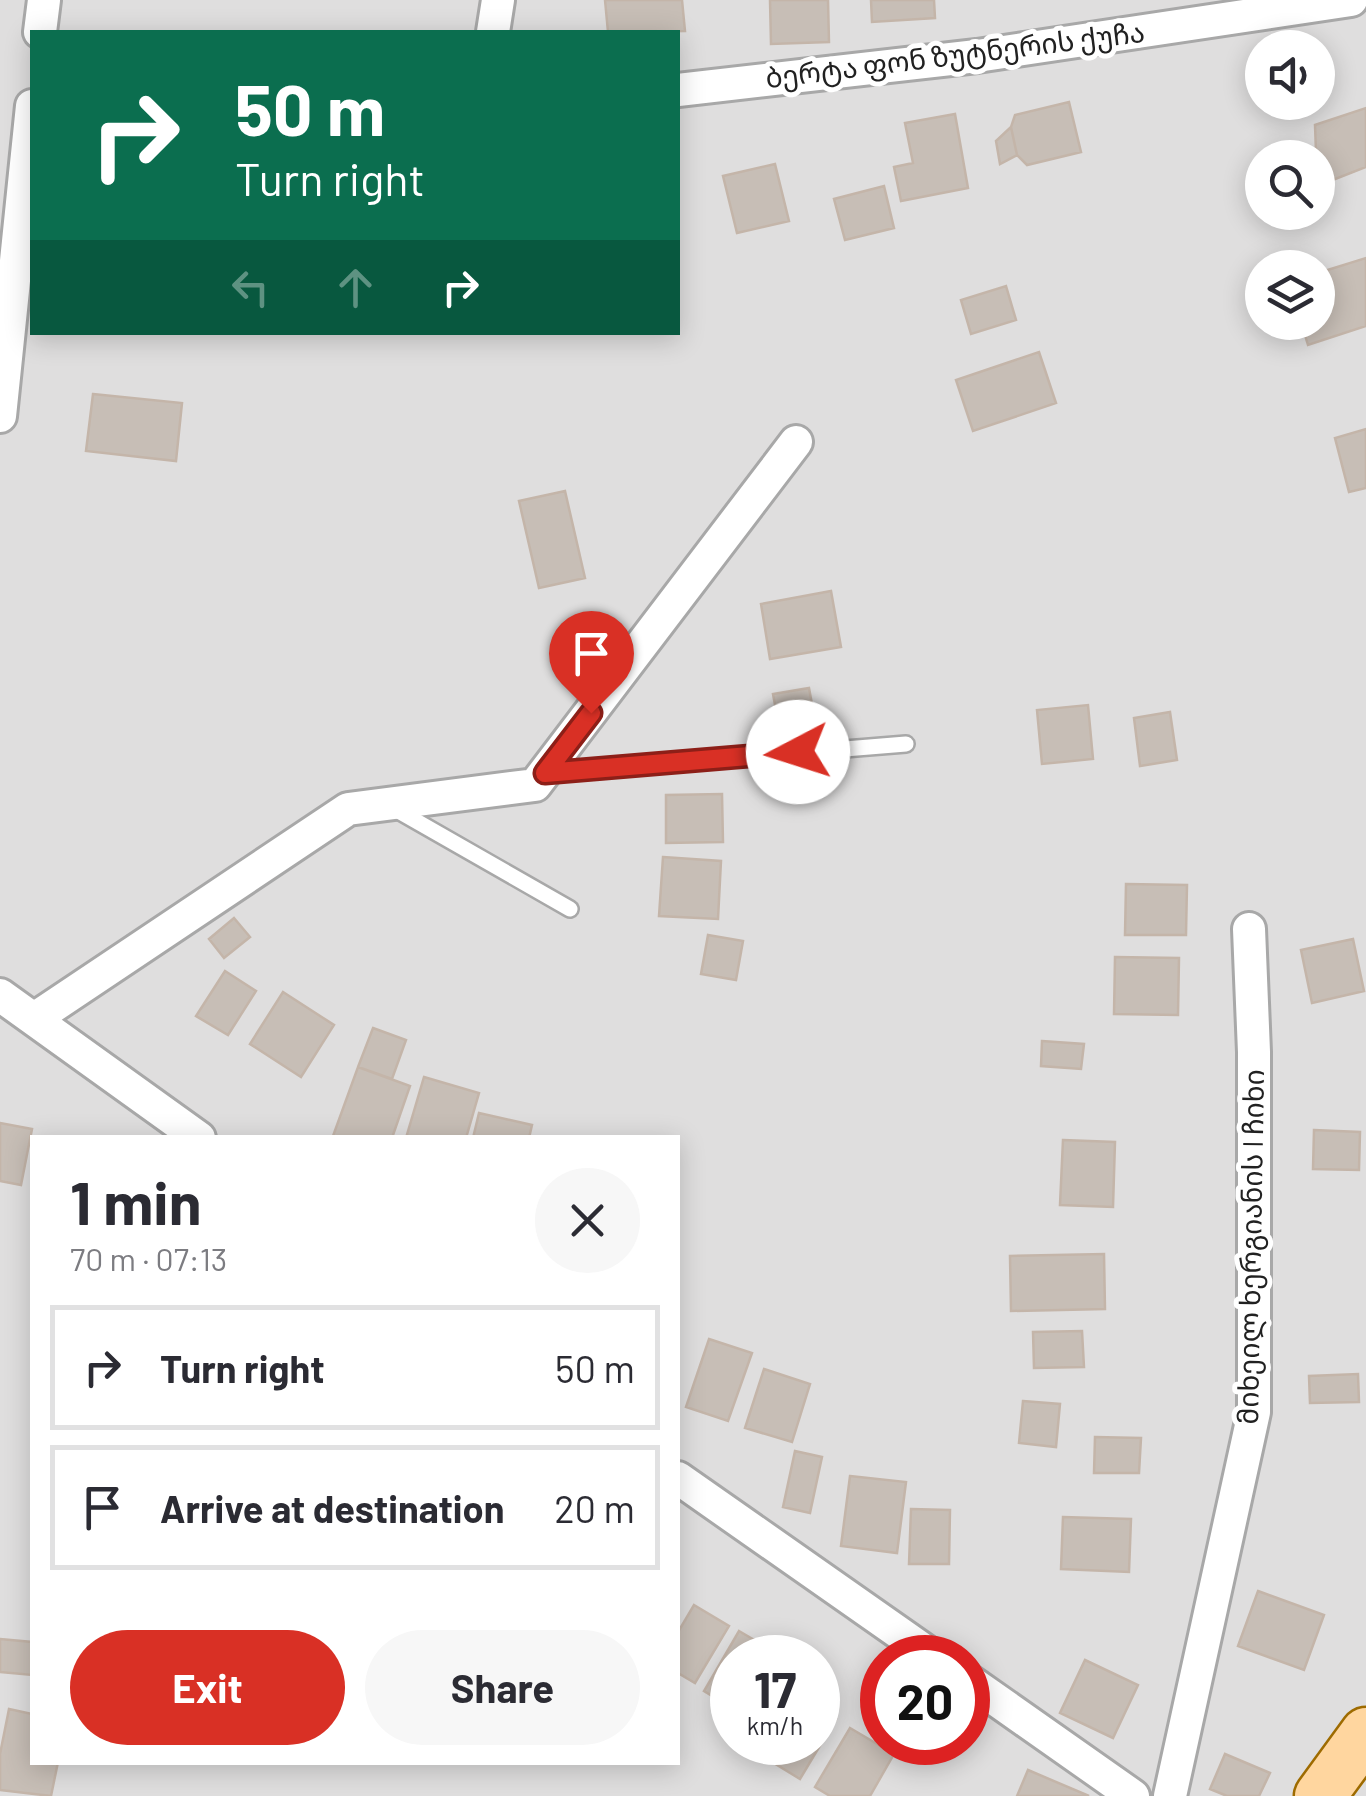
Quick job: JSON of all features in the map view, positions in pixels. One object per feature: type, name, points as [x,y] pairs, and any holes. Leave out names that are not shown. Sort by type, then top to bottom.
[{"type":"main road","points":[[1320,1796],[1366,1732]]},
{"type":"street","points":[[40,30],[44,0]]},
{"type":"street","points":[[493,30],[498,0]]},
{"type":"street","name":"ბერტა ფონ ზუტნერის ქუჩა","points":[[680,90],[977,56],[1352,0]]},
{"type":"street","points":[[0,416],[30,125]]},
{"type":"street","points":[[34,1020],[348,809],[534,785],[796,442]]},
{"type":"street","name":"მიხეილ ხერგიანის I ჩიხი","points":[[1170,1796],[1254,1412],[1254,1052],[1249,929]]},
{"type":"street","points":[[0,994],[195,1135]]},
{"type":"street","points":[[680,1479],[902,1635]]},
{"type":"street","points":[[990,1695],[1134,1796]]},
{"type":"lane","points":[[545,773],[906,744]]},
{"type":"lane","points":[[387,804],[570,909]]},
{"type":"shaded area","points":[[0,0],[1366,0],[1366,1796],[0,1796]]},
{"type":"building","points":[[605,0],[682,0],[685,31],[608,30]]},
{"type":"building","points":[[770,0],[828,0],[829,42],[771,44]]},
{"type":"building","points":[[871,0],[934,0],[935,18],[872,22]]},
{"type":"building","points":[[1069,102],[1081,152],[1027,165],[1017,155],[1011,127],[1015,115]]},
{"type":"building","points":[[1366,108],[1366,167],[1335,179],[1335,140],[1316,140],[1315,125]]},
{"type":"building","points":[[955,114],[968,188],[901,201],[894,167],[913,163],[905,123]]},
{"type":"building","points":[[1011,127],[1017,155],[1000,164],[996,141]]},
{"type":"building","points":[[775,164],[789,221],[737,233],[723,176]]},
{"type":"building","points":[[884,186],[894,228],[845,240],[834,199]]},
{"type":"building","points":[[1366,258],[1366,326],[1335,336],[1335,268]]},
{"type":"building","points":[[1006,286],[1016,320],[971,334],[961,300]]},
{"type":"building","points":[[1039,352],[1056,403],[973,431],[956,380]]},
{"type":"building","points":[[93,394],[182,403],[176,461],[86,451]]},
{"type":"building","points":[[1366,429],[1366,488],[1349,492],[1335,438]]},
{"type":"building","points":[[565,491],[585,578],[539,588],[519,501]]},
{"type":"building","points":[[831,591],[841,647],[770,659],[761,604]]},
{"type":"building","points":[[809,688],[816,726],[780,732],[773,694]]},
{"type":"building","points":[[1088,705],[1093,759],[1042,764],[1037,710]]},
{"type":"building","points":[[1170,712],[1177,760],[1140,766],[1134,718]]},
{"type":"building","points":[[722,794],[723,842],[666,843],[666,795]]},
{"type":"building","points":[[663,857],[721,861],[718,919],[659,916]]},
{"type":"building","points":[[1126,884],[1187,885],[1186,935],[1125,935]]},
{"type":"building","points":[[234,918],[250,937],[224,958],[209,939]]},
{"type":"building","points":[[708,935],[743,941],[736,980],[701,974]]},
{"type":"building","points":[[1353,939],[1364,991],[1312,1003],[1301,950]]},
{"type":"building","points":[[1115,957],[1179,958],[1178,1015],[1114,1014]]},
{"type":"building","points":[[225,971],[256,991],[228,1035],[196,1016]]},
{"type":"building","points":[[283,992],[334,1025],[301,1077],[250,1044]]},
{"type":"building","points":[[373,1028],[406,1040],[392,1079],[358,1067]]},
{"type":"building","points":[[1042,1041],[1084,1044],[1081,1069],[1041,1066]]},
{"type":"building","points":[[358,1067],[410,1086],[393,1135],[333,1135]]},
{"type":"building","points":[[424,1077],[479,1093],[467,1135],[407,1135]]},
{"type":"building","points":[[479,1113],[532,1125],[530,1135],[474,1135]]},
{"type":"building","points":[[0,1123],[32,1129],[21,1185],[0,1181]]},
{"type":"building","points":[[1314,1130],[1360,1132],[1359,1170],[1313,1169]]},
{"type":"building","points":[[1063,1140],[1115,1142],[1113,1207],[1060,1205]]},
{"type":"building","points":[[1104,1254],[1105,1309],[1011,1311],[1010,1256]]},
{"type":"building","points":[[1082,1331],[1084,1367],[1034,1368],[1033,1332]]},
{"type":"building","points":[[709,1339],[752,1353],[728,1421],[686,1407]]},
{"type":"building","points":[[764,1369],[810,1384],[792,1442],[745,1428]]},
{"type":"building","points":[[1358,1374],[1359,1402],[1310,1403],[1309,1376]]},
{"type":"building","points":[[1023,1401],[1060,1404],[1056,1447],[1019,1443]]},
{"type":"building","points":[[1095,1437],[1141,1438],[1139,1473],[1094,1473]]},
{"type":"building","points":[[795,1451],[822,1457],[810,1513],[783,1507]]},
{"type":"building","points":[[850,1476],[906,1482],[897,1553],[841,1546]]},
{"type":"building","points":[[911,1509],[950,1510],[949,1564],[909,1564]]},
{"type":"building","points":[[1063,1517],[1131,1519],[1129,1572],[1061,1569]]},
{"type":"building","points":[[1258,1591],[1324,1615],[1304,1670],[1238,1646]]},
{"type":"building","points":[[694,1605],[729,1626],[724,1635],[710,1635],[710,1658],[695,1683],[680,1674],[680,1629]]},
{"type":"building","points":[[0,1639],[30,1642],[30,1675],[0,1672]]},
{"type":"building","points":[[1085,1660],[1138,1685],[1113,1738],[1060,1713]]},
{"type":"building","points":[[9,1709],[30,1714],[30,1765],[57,1765],[51,1796],[0,1790],[0,1754]]},
{"type":"building","points":[[850,1728],[860,1734],[860,1765],[888,1765],[870,1796],[830,1796],[815,1787],[828,1765],[840,1765],[840,1745]]},
{"type":"building","points":[[1225,1754],[1270,1773],[1259,1796],[1227,1796],[1210,1789]]},
{"type":"building","points":[[777,1765],[808,1765],[800,1779]]},
{"type":"building","points":[[1028,1770],[1089,1796],[1017,1796]]},
{"type":"route","points":[[591,713],[545,773],[798,752]]}]
